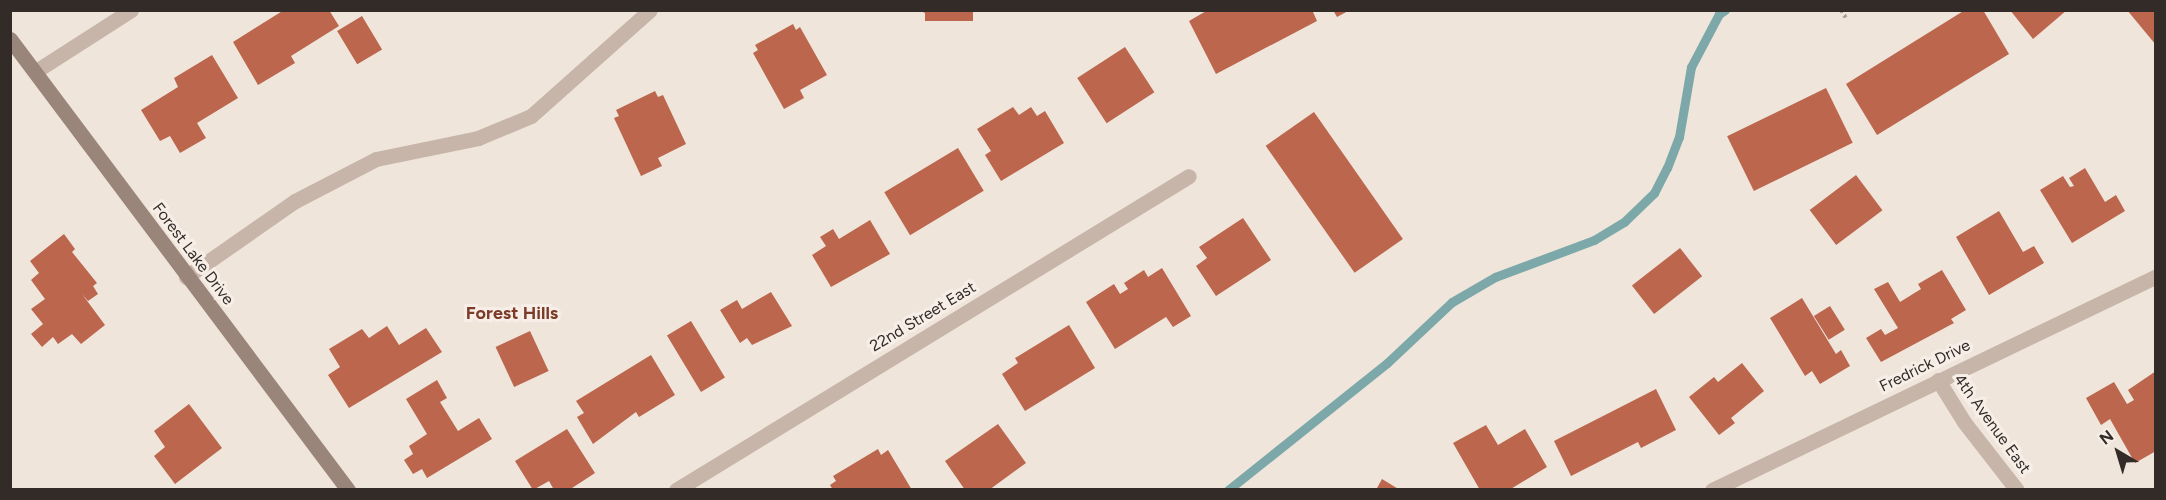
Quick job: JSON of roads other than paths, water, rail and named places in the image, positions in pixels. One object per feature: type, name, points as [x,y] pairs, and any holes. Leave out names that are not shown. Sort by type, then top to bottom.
[{"type":"street","points":[[36,71],[131,10]]},
{"type":"street","points":[[186,277],[296,201],[376,159],[478,138],[531,116],[650,10]]},
{"type":"street","name":"Forest Lake Drive","points":[[10,39],[36,71],[186,277],[348,489]]},
{"type":"street","name":"22nd Street East","points":[[676,489],[1189,176]]},
{"type":"street","name":"Fredrick Drive","points":[[1712,489],[2156,276]]},
{"type":"street","name":"4th Avenue East","points":[[1938,380],[1964,422],[2017,489]]},
{"type":"waterway","points":[[1228,490],[1387,363],[1452,302],[1495,277],[1594,240],[1624,222],[1654,193],[1667,168],[1679,137],[1691,67],[1719,14],[1725,10]]},
{"type":"district","name":"Forest Hills","points":[[512,313]]}]
